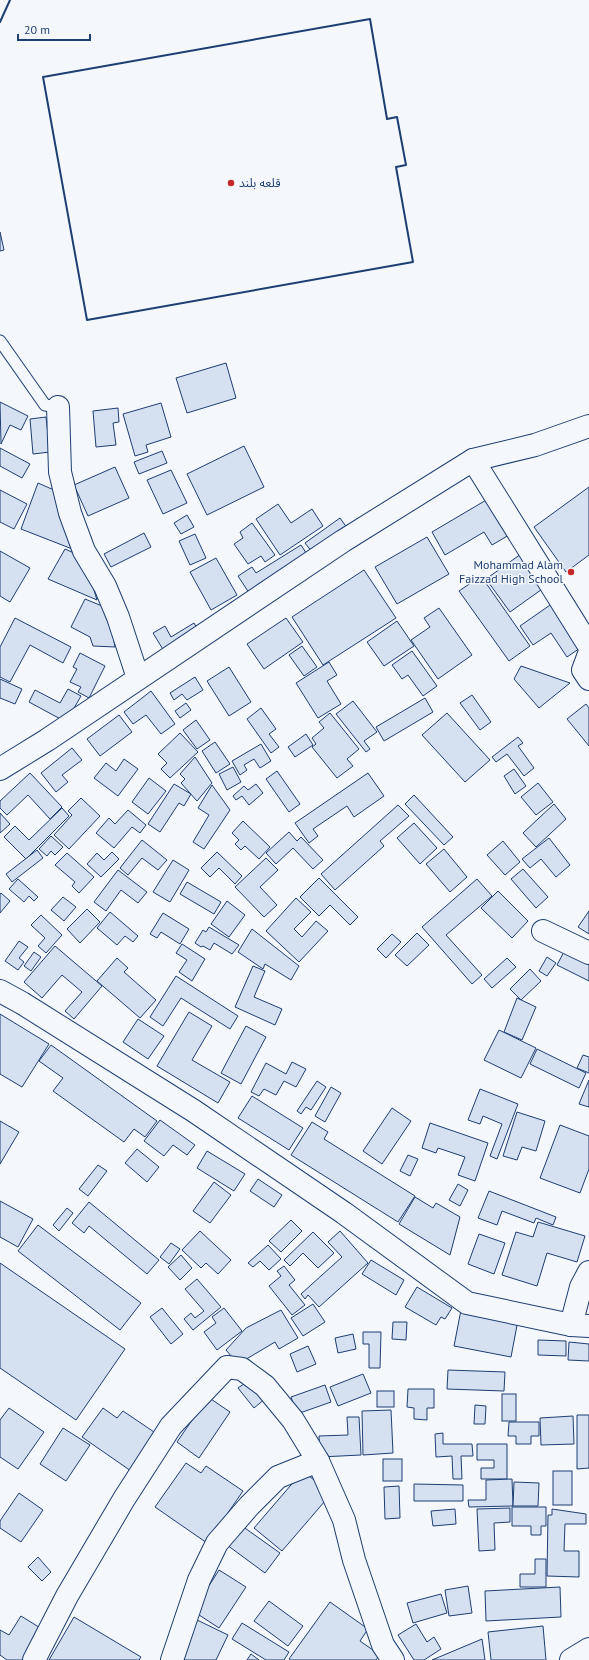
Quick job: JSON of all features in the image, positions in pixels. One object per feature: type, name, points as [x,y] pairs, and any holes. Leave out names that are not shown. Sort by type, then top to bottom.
[{"type":"street","points":[[58,407],[60,472],[70,513],[84,551],[105,586],[116,611],[138,678]]},
{"type":"street","points":[[0,769],[343,541],[473,460],[535,445],[589,426]]},
{"type":"street","points":[[473,460],[589,646]]},
{"type":"street","points":[[589,654],[583,670],[589,679]]},
{"type":"street","points":[[543,931],[589,953]]},
{"type":"street","points":[[0,992],[22,1003],[194,1111],[344,1213],[467,1302],[580,1325],[581,1287],[589,1272]]},
{"type":"street","points":[[34,1660],[67,1596],[124,1499],[171,1426],[228,1367],[242,1369],[265,1386],[293,1420],[318,1460],[344,1520],[354,1560],[383,1645],[393,1660]]},
{"type":"street","points":[[172,1660],[199,1580],[217,1543],[249,1506],[278,1477],[318,1460]]},
{"type":"street","points":[[571,1660],[589,1649]]},
{"type":"lane","points":[[0,341],[45,405],[58,407]]},
{"type":"building","points":[[0,232],[4,250],[0,251]]},
{"type":"building","points":[[226,363],[236,398],[187,413],[176,378]]},
{"type":"building","points":[[0,402],[28,416],[21,430],[10,425],[1,444]]},
{"type":"building","points":[[161,403],[171,437],[146,445],[148,452],[135,456],[123,414]]},
{"type":"building","points":[[118,408],[119,422],[113,423],[116,445],[96,447],[93,411]]},
{"type":"building","points":[[46,417],[50,452],[33,454],[30,419]]},
{"type":"building","points":[[244,446],[264,487],[207,515],[187,474]]},
{"type":"building","points":[[0,448],[30,464],[22,478],[0,466]]},
{"type":"building","points":[[162,451],[167,463],[139,474],[134,462]]},
{"type":"building","points":[[115,467],[129,498],[88,516],[74,485]]},
{"type":"building","points":[[171,470],[187,503],[163,514],[147,480]]},
{"type":"building","points":[[38,483],[54,490],[80,552],[21,529]]},
{"type":"building","points":[[589,487],[589,555],[566,572],[534,527]]},
{"type":"building","points":[[0,490],[27,504],[14,529],[0,522]]},
{"type":"building","points":[[488,499],[509,535],[492,545],[484,532],[445,555],[432,532]]},
{"type":"building","points":[[278,504],[291,523],[312,509],[323,526],[280,555],[256,519]]},
{"type":"building","points":[[187,515],[194,527],[181,534],[174,523]]},
{"type":"building","points":[[340,518],[350,532],[316,557],[305,543]]},
{"type":"building","points":[[252,523],[275,555],[265,562],[261,556],[248,564],[234,544],[243,538],[240,532]]},
{"type":"building","points":[[144,533],[151,547],[111,567],[104,554]]},
{"type":"building","points":[[195,534],[206,558],[190,565],[179,541]]},
{"type":"building","points":[[427,537],[449,574],[397,604],[375,567]]},
{"type":"building","points":[[301,545],[310,559],[251,596],[238,576],[252,567],[256,573]]},
{"type":"building","points":[[65,549],[81,556],[97,600],[48,579]]},
{"type":"building","points":[[0,551],[30,568],[10,602],[0,596]]},
{"type":"building","points":[[521,554],[545,587],[510,612],[486,579]]},
{"type":"building","points":[[216,558],[237,595],[211,610],[190,572]]},
{"type":"building","points":[[364,570],[396,618],[323,665],[292,617]]},
{"type":"building","points":[[481,576],[530,646],[509,661],[459,591]]},
{"type":"building","points":[[85,599],[102,606],[111,624],[115,647],[93,646],[90,637],[71,627]]},
{"type":"building","points":[[553,603],[583,646],[567,657],[551,633],[533,645],[520,626]]},
{"type":"building","points":[[439,608],[472,655],[438,679],[411,640],[430,627],[424,618]]},
{"type":"building","points":[[15,618],[71,647],[63,663],[30,645],[10,682],[0,677],[0,647]]},
{"type":"building","points":[[286,618],[303,642],[264,669],[247,644]]},
{"type":"building","points":[[397,621],[414,646],[384,666],[367,642]]},
{"type":"building","points":[[194,623],[201,635],[167,656],[153,633],[165,626],[171,637]]},
{"type":"building","points":[[302,646],[317,667],[304,676],[289,655]]},
{"type":"building","points":[[412,651],[437,686],[423,696],[408,675],[402,679],[392,665]]},
{"type":"building","points":[[80,653],[105,666],[89,698],[78,692],[81,687],[70,682],[77,669],[73,667]]},
{"type":"building","points":[[329,662],[337,675],[327,681],[341,704],[318,718],[296,683]]},
{"type":"building","points":[[521,666],[570,683],[539,708],[514,679]]},
{"type":"building","points":[[229,667],[251,702],[229,716],[207,681]]},
{"type":"building","points":[[195,677],[203,690],[187,700],[182,694],[174,700],[170,693]]},
{"type":"building","points":[[0,679],[22,689],[15,704],[0,698]]},
{"type":"building","points":[[68,689],[81,696],[66,722],[29,702],[35,690],[60,703]]},
{"type":"building","points":[[151,691],[175,724],[161,734],[146,715],[133,724],[124,712]]},
{"type":"building","points":[[472,695],[491,722],[480,730],[460,703]]},
{"type":"building","points":[[425,698],[433,712],[384,741],[376,727]]},
{"type":"building","points":[[353,701],[377,732],[364,741],[370,749],[366,752],[336,714]]},
{"type":"building","points":[[186,703],[191,710],[180,718],[175,711]]},
{"type":"building","points":[[586,704],[589,708],[589,746],[567,719]]},
{"type":"building","points":[[261,708],[276,729],[269,734],[279,747],[271,753],[247,719]]},
{"type":"building","points":[[330,713],[359,749],[347,759],[353,766],[337,778],[312,747],[316,744],[312,738],[324,728],[319,722]]},
{"type":"building","points":[[447,713],[490,760],[465,782],[422,735]]},
{"type":"building","points":[[119,715],[132,732],[100,756],[87,739]]},
{"type":"building","points":[[196,720],[210,740],[197,749],[183,730]]},
{"type":"building","points":[[180,733],[198,752],[170,778],[161,769],[167,763],[158,754]]},
{"type":"building","points":[[306,734],[313,745],[295,757],[288,747]]},
{"type":"building","points":[[518,737],[523,743],[518,746],[534,768],[524,776],[507,754],[496,762],[492,757]]},
{"type":"building","points":[[215,742],[230,764],[216,773],[202,751]]},
{"type":"building","points":[[261,744],[271,761],[260,768],[254,759],[244,765],[247,770],[240,775],[232,761]]},
{"type":"building","points":[[72,748],[82,760],[62,775],[68,782],[56,792],[41,773]]},
{"type":"building","points":[[195,757],[212,783],[197,801],[181,783],[185,779],[180,774]]},
{"type":"building","points":[[124,759],[138,769],[118,796],[94,778],[106,763],[116,771]]},
{"type":"building","points":[[233,767],[241,782],[227,790],[219,774]]},
{"type":"building","points":[[514,769],[526,786],[515,794],[504,776]]},
{"type":"building","points":[[277,771],[300,804],[289,812],[266,779]]},
{"type":"building","points":[[30,773],[62,807],[50,819],[28,795],[7,815],[0,808],[0,801]]},
{"type":"building","points":[[368,773],[384,796],[354,817],[347,806],[313,829],[318,836],[309,843],[295,823]]},
{"type":"building","points":[[149,778],[166,791],[148,814],[132,802]]},
{"type":"building","points":[[538,783],[553,802],[536,815],[521,797]]},
{"type":"building","points":[[174,784],[191,794],[184,806],[179,803],[160,832],[148,824]]},
{"type":"building","points":[[256,784],[263,793],[249,805],[242,796],[236,800],[233,796],[244,786],[248,790]]},
{"type":"building","points":[[212,785],[230,810],[204,849],[193,842],[209,815],[198,808]]},
{"type":"building","points":[[414,795],[453,837],[444,845],[405,804]]},
{"type":"building","points":[[81,798],[100,816],[69,849],[54,835],[72,815],[68,811]]},
{"type":"building","points":[[554,804],[566,819],[536,847],[523,833]]},
{"type":"building","points":[[398,805],[409,816],[380,841],[384,846],[335,890],[321,874]]},
{"type":"building","points":[[62,808],[69,816],[26,859],[4,837],[15,826],[29,840]]},
{"type":"building","points":[[128,810],[146,825],[140,833],[132,827],[114,848],[96,833],[109,818],[115,824]]},
{"type":"building","points":[[0,813],[10,824],[0,833]]},
{"type":"building","points":[[243,821],[270,847],[259,859],[245,846],[241,850],[235,844],[239,840],[232,833]]},
{"type":"building","points":[[414,823],[437,848],[420,864],[397,838]]},
{"type":"building","points":[[289,832],[297,841],[301,837],[323,860],[313,869],[293,848],[276,864],[266,853]]},
{"type":"building","points":[[51,836],[63,847],[55,855],[51,851],[47,856],[39,849]]},
{"type":"building","points":[[549,838],[570,865],[556,877],[541,859],[530,868],[522,859]]},
{"type":"building","points":[[142,840],[167,860],[158,870],[142,858],[128,875],[120,868]]},
{"type":"building","points":[[503,841],[520,862],[505,875],[487,855]]},
{"type":"building","points":[[444,849],[467,877],[450,892],[426,864]]},
{"type":"building","points":[[37,850],[43,858],[12,882],[6,874]]},
{"type":"building","points":[[112,852],[119,859],[101,877],[87,864],[97,853],[104,860]]},
{"type":"building","points":[[217,852],[242,876],[235,884],[219,868],[210,877],[201,868]]},
{"type":"building","points":[[67,853],[94,877],[79,893],[72,886],[75,882],[55,865]]},
{"type":"building","points":[[266,858],[278,870],[260,887],[277,905],[264,917],[235,887]]},
{"type":"building","points":[[173,860],[189,870],[170,902],[153,892]]},
{"type":"building","points":[[523,869],[548,897],[536,908],[511,879]]},
{"type":"building","points":[[118,870],[147,892],[138,903],[121,890],[106,911],[94,902]]},
{"type":"building","points":[[319,878],[358,917],[350,925],[330,905],[319,916],[300,897]]},
{"type":"building","points":[[18,879],[38,897],[34,901],[29,896],[24,902],[9,889]]},
{"type":"building","points":[[477,879],[492,896],[446,935],[482,975],[472,984],[422,927]]},
{"type":"building","points":[[187,882],[221,902],[214,914],[180,894]]},
{"type":"building","points":[[498,891],[528,921],[512,938],[481,908]]},
{"type":"building","points":[[1,893],[10,901],[0,913],[0,894]]},
{"type":"building","points":[[63,897],[76,907],[64,921],[51,910]]},
{"type":"building","points":[[296,898],[311,912],[294,929],[302,937],[316,921],[328,931],[299,962],[266,931]]},
{"type":"building","points":[[227,901],[245,915],[229,937],[211,924]]},
{"type":"building","points":[[87,909],[100,922],[80,943],[67,929]]},
{"type":"building","points":[[589,911],[589,934],[578,927]]},
{"type":"building","points":[[110,912],[138,936],[133,942],[125,936],[117,945],[97,928]]},
{"type":"building","points":[[163,913],[189,929],[180,944],[161,932],[157,938],[150,934]]},
{"type":"building","points":[[41,915],[62,935],[46,953],[38,946],[45,938],[31,925]]},
{"type":"building","points":[[209,927],[239,945],[232,954],[214,943],[210,950],[195,943],[203,930],[206,932]]},
{"type":"building","points":[[252,929],[299,966],[291,980],[265,964],[263,969],[238,952]]},
{"type":"building","points":[[417,933],[429,945],[407,966],[395,955]]},
{"type":"building","points":[[392,934],[401,942],[386,958],[377,949]]},
{"type":"building","points":[[19,941],[28,947],[19,958],[24,962],[18,970],[5,961]]},
{"type":"building","points":[[182,944],[205,959],[192,981],[179,972],[187,960],[176,953]]},
{"type":"building","points":[[55,946],[102,986],[74,1019],[65,1011],[82,992],[62,975],[42,998],[24,982]]},
{"type":"building","points":[[567,946],[589,957],[589,981],[557,965]]},
{"type":"building","points":[[34,952],[41,957],[31,971],[24,966]]},
{"type":"building","points":[[547,957],[556,963],[547,976],[539,971]]},
{"type":"building","points":[[117,958],[128,968],[124,972],[156,1000],[140,1018],[97,981]]},
{"type":"building","points":[[507,958],[516,967],[492,988],[484,979]]},
{"type":"building","points":[[253,966],[265,971],[254,997],[282,1009],[275,1025],[235,1007]]},
{"type":"building","points":[[530,969],[541,981],[521,1000],[510,989]]},
{"type":"building","points":[[176,976],[238,1016],[230,1029],[181,998],[163,1026],[150,1017]]},
{"type":"building","points":[[517,998],[536,1007],[522,1040],[504,1032]]},
{"type":"building","points":[[189,1012],[212,1026],[192,1060],[230,1082],[218,1103],[157,1066]]},
{"type":"building","points":[[0,1014],[49,1044],[22,1087],[0,1074]]},
{"type":"building","points":[[138,1019],[164,1036],[148,1059],[123,1042]]},
{"type":"building","points":[[246,1026],[266,1037],[241,1084],[221,1073]]},
{"type":"building","points":[[499,1030],[536,1048],[521,1078],[484,1060]]},
{"type":"building","points":[[51,1045],[157,1121],[145,1137],[134,1129],[124,1142],[53,1091],[63,1078],[39,1061]]},
{"type":"building","points":[[537,1049],[586,1073],[579,1088],[530,1064]]},
{"type":"building","points":[[583,1055],[589,1057],[589,1073],[577,1068]]},
{"type":"building","points":[[292,1062],[306,1069],[296,1087],[284,1081],[276,1095],[264,1089],[259,1096],[251,1092],[266,1063],[286,1074]]},
{"type":"building","points":[[589,1080],[589,1107],[579,1104]]},
{"type":"building","points":[[317,1081],[326,1087],[311,1110],[306,1107],[301,1114],[297,1111]]},
{"type":"building","points":[[331,1087],[341,1093],[325,1122],[315,1116]]},
{"type":"building","points":[[480,1089],[518,1104],[497,1159],[490,1156],[502,1124],[483,1116],[480,1124],[468,1120]]},
{"type":"building","points":[[252,1096],[303,1128],[289,1150],[238,1118]]},
{"type":"building","points":[[392,1108],[411,1121],[382,1164],[363,1151]]},
{"type":"building","points":[[517,1112],[545,1121],[536,1151],[522,1147],[517,1160],[503,1156]]},
{"type":"building","points":[[160,1120],[195,1145],[187,1155],[173,1145],[164,1156],[144,1141]]},
{"type":"building","points":[[0,1121],[19,1132],[0,1164]]},
{"type":"building","points":[[312,1122],[328,1132],[324,1139],[415,1196],[398,1222],[291,1155]]},
{"type":"building","points":[[430,1123],[488,1143],[475,1181],[458,1175],[465,1157],[438,1148],[436,1153],[422,1148]]},
{"type":"building","points":[[560,1125],[589,1136],[589,1169],[580,1193],[540,1178]]},
{"type":"building","points":[[137,1149],[159,1167],[147,1182],[125,1163]]},
{"type":"building","points":[[207,1151],[245,1174],[234,1191],[197,1168]]},
{"type":"building","points":[[408,1155],[418,1159],[410,1176],[400,1171]]},
{"type":"building","points":[[98,1165],[107,1171],[88,1196],[79,1189]]},
{"type":"building","points":[[258,1179],[282,1195],[274,1207],[250,1191]]},
{"type":"building","points":[[214,1182],[231,1195],[210,1223],[193,1211]]},
{"type":"building","points":[[458,1184],[468,1190],[460,1206],[449,1200]]},
{"type":"building","points":[[489,1191],[556,1217],[553,1225],[536,1218],[534,1223],[502,1211],[497,1225],[478,1218]]},
{"type":"building","points":[[415,1197],[433,1208],[436,1203],[460,1217],[450,1255],[399,1224]]},
{"type":"building","points":[[0,1201],[33,1219],[18,1247],[0,1237]]},
{"type":"building","points":[[89,1202],[159,1260],[147,1274],[89,1226],[84,1233],[72,1223]]},
{"type":"building","points":[[67,1208],[73,1213],[59,1231],[53,1225]]},
{"type":"building","points":[[291,1220],[302,1231],[281,1252],[269,1241]]},
{"type":"building","points":[[538,1222],[585,1236],[577,1262],[547,1253],[537,1286],[502,1275],[516,1232],[533,1237]]},
{"type":"building","points":[[38,1225],[141,1303],[120,1330],[18,1251]]},
{"type":"building","points":[[200,1231],[231,1260],[218,1274],[206,1263],[201,1268],[182,1250]]},
{"type":"building","points":[[340,1231],[368,1263],[319,1307],[308,1295],[305,1299],[301,1294],[342,1257],[328,1242]]},
{"type":"building","points":[[313,1232],[334,1253],[318,1268],[303,1253],[290,1266],[284,1260]]},
{"type":"building","points":[[479,1234],[505,1243],[494,1274],[468,1264]]},
{"type":"building","points":[[171,1243],[180,1249],[169,1264],[160,1257]]},
{"type":"building","points":[[268,1245],[281,1259],[269,1270],[260,1261],[253,1267],[248,1263]]},
{"type":"building","points":[[181,1255],[192,1268],[180,1280],[168,1267]]},
{"type":"building","points":[[371,1260],[404,1280],[396,1295],[362,1274]]},
{"type":"building","points":[[0,1263],[125,1349],[76,1420],[0,1368]]},
{"type":"building","points":[[284,1266],[295,1280],[289,1285],[305,1305],[292,1315],[269,1286],[281,1276],[277,1271]]},
{"type":"building","points":[[197,1279],[221,1307],[193,1330],[184,1319],[191,1313],[195,1318],[204,1311],[185,1289]]},
{"type":"building","points":[[417,1287],[452,1308],[445,1319],[441,1317],[436,1325],[405,1307]]},
{"type":"building","points":[[313,1304],[325,1322],[303,1336],[291,1318]]},
{"type":"building","points":[[162,1308],[183,1334],[171,1344],[150,1317]]},
{"type":"building","points":[[224,1308],[242,1331],[217,1350],[204,1332],[216,1323],[212,1317]]},
{"type":"building","points":[[281,1310],[298,1338],[279,1349],[275,1342],[238,1364],[226,1350],[246,1328]]},
{"type":"building","points":[[461,1310],[518,1320],[511,1357],[454,1346]]},
{"type":"building","points":[[393,1322],[407,1322],[406,1340],[392,1339]]},
{"type":"building","points":[[363,1332],[381,1332],[380,1368],[369,1368],[369,1344],[363,1344]]},
{"type":"building","points":[[353,1334],[356,1349],[338,1353],[335,1338]]},
{"type":"building","points":[[538,1340],[566,1341],[566,1356],[538,1355]]},
{"type":"building","points":[[569,1342],[589,1344],[589,1361],[568,1360]]},
{"type":"building","points":[[308,1346],[316,1364],[297,1372],[290,1354]]},
{"type":"building","points":[[448,1370],[505,1372],[504,1391],[447,1389]]},
{"type":"building","points":[[363,1374],[371,1393],[338,1406],[330,1387]]},
{"type":"building","points":[[251,1379],[266,1398],[254,1408],[238,1388]]},
{"type":"building","points":[[325,1385],[331,1402],[297,1414],[291,1397]]},
{"type":"building","points":[[408,1389],[434,1389],[434,1408],[427,1408],[427,1420],[414,1419],[414,1408],[407,1407]]},
{"type":"building","points":[[377,1391],[394,1391],[394,1407],[377,1407]]},
{"type":"building","points":[[502,1394],[516,1394],[516,1421],[502,1421]]},
{"type":"building","points":[[208,1397],[230,1412],[199,1458],[177,1442]]},
{"type":"building","points":[[475,1405],[486,1406],[485,1424],[474,1424]]},
{"type":"building","points":[[9,1408],[44,1432],[18,1469],[0,1457],[0,1420]]},
{"type":"building","points":[[103,1408],[117,1418],[123,1411],[157,1434],[131,1471],[82,1437]]},
{"type":"building","points":[[391,1410],[393,1453],[363,1455],[362,1411]]},
{"type":"building","points":[[577,1415],[589,1415],[589,1468],[577,1469]]},
{"type":"building","points":[[573,1416],[574,1444],[541,1445],[540,1418]]},
{"type":"building","points":[[347,1417],[359,1417],[361,1455],[320,1457],[319,1436],[348,1435]]},
{"type":"building","points":[[509,1422],[539,1422],[539,1436],[531,1436],[531,1444],[516,1444],[516,1436],[508,1436]]},
{"type":"building","points":[[63,1428],[90,1445],[66,1481],[40,1464]]},
{"type":"building","points":[[443,1433],[443,1444],[472,1444],[473,1456],[461,1456],[462,1479],[453,1479],[452,1456],[436,1457],[435,1434]]},
{"type":"building","points":[[477,1444],[507,1444],[507,1479],[481,1479],[481,1468],[494,1468],[494,1460],[477,1460]]},
{"type":"building","points":[[383,1459],[402,1459],[402,1481],[383,1481]]},
{"type":"building","points":[[186,1463],[201,1473],[206,1466],[243,1491],[207,1543],[155,1507]]},
{"type":"building","points":[[303,1471],[331,1494],[282,1551],[254,1528]]},
{"type":"building","points":[[553,1471],[572,1471],[572,1505],[553,1505]]},
{"type":"building","points":[[512,1479],[513,1506],[469,1507],[468,1500],[486,1500],[486,1480]]},
{"type":"building","points":[[514,1482],[539,1483],[538,1506],[513,1506]]},
{"type":"building","points":[[414,1484],[463,1485],[463,1501],[414,1501]]},
{"type":"building","points":[[399,1486],[400,1518],[385,1519],[384,1487]]},
{"type":"building","points":[[19,1493],[43,1510],[21,1542],[0,1528],[0,1521]]},
{"type":"building","points":[[512,1507],[546,1507],[546,1526],[541,1526],[541,1535],[531,1535],[531,1526],[512,1526]]},
{"type":"building","points":[[510,1508],[510,1522],[494,1523],[495,1550],[479,1551],[477,1509]]},
{"type":"building","points":[[455,1509],[456,1524],[433,1526],[431,1511]]},
{"type":"building","points":[[552,1509],[586,1514],[586,1524],[565,1524],[564,1551],[579,1551],[579,1577],[547,1576],[548,1515],[552,1515]]},
{"type":"building","points":[[242,1526],[280,1553],[265,1573],[227,1545]]},
{"type":"building","points":[[38,1557],[51,1572],[42,1581],[28,1567]]},
{"type":"building","points":[[535,1559],[546,1559],[546,1587],[520,1587],[520,1574],[535,1574]]},
{"type":"building","points":[[219,1570],[246,1587],[219,1628],[193,1611]]},
{"type":"building","points":[[468,1586],[472,1613],[449,1616],[445,1590]]},
{"type":"building","points":[[560,1587],[561,1617],[486,1621],[485,1591]]},
{"type":"building","points":[[441,1594],[447,1613],[413,1623],[407,1603]]},
{"type":"building","points":[[269,1601],[303,1626],[288,1646],[254,1621]]},
{"type":"building","points":[[330,1602],[368,1629],[360,1641],[380,1655],[376,1660],[289,1659]]},
{"type":"building","points":[[21,1616],[42,1629],[23,1660],[7,1660],[0,1655],[0,1630],[9,1635]]},
{"type":"building","points":[[74,1617],[141,1657],[139,1660],[49,1660]]},
{"type":"building","points":[[195,1619],[228,1635],[216,1660],[176,1660]]},
{"type":"building","points":[[242,1623],[289,1652],[284,1660],[266,1660],[232,1639]]},
{"type":"building","points":[[416,1624],[427,1642],[434,1637],[441,1649],[424,1660],[414,1660],[398,1635]]},
{"type":"building","points":[[543,1626],[546,1660],[491,1660],[488,1632]]},
{"type":"building","points":[[482,1639],[485,1660],[432,1660]]},
{"type":"building","points":[[251,1654],[259,1660],[247,1660]]},
{"type":"wall","points":[[0,22],[10,0]]},
{"type":"wall","points":[[370,19],[387,119],[397,117],[406,165],[396,167],[413,262],[87,320],[43,77],[370,19]]},
{"type":"place","name":"قلعه بلند","points":[[231,183]]},
{"type":"place","name":"Mohammad Alam Faizzad High School","points":[[571,572]]}]
